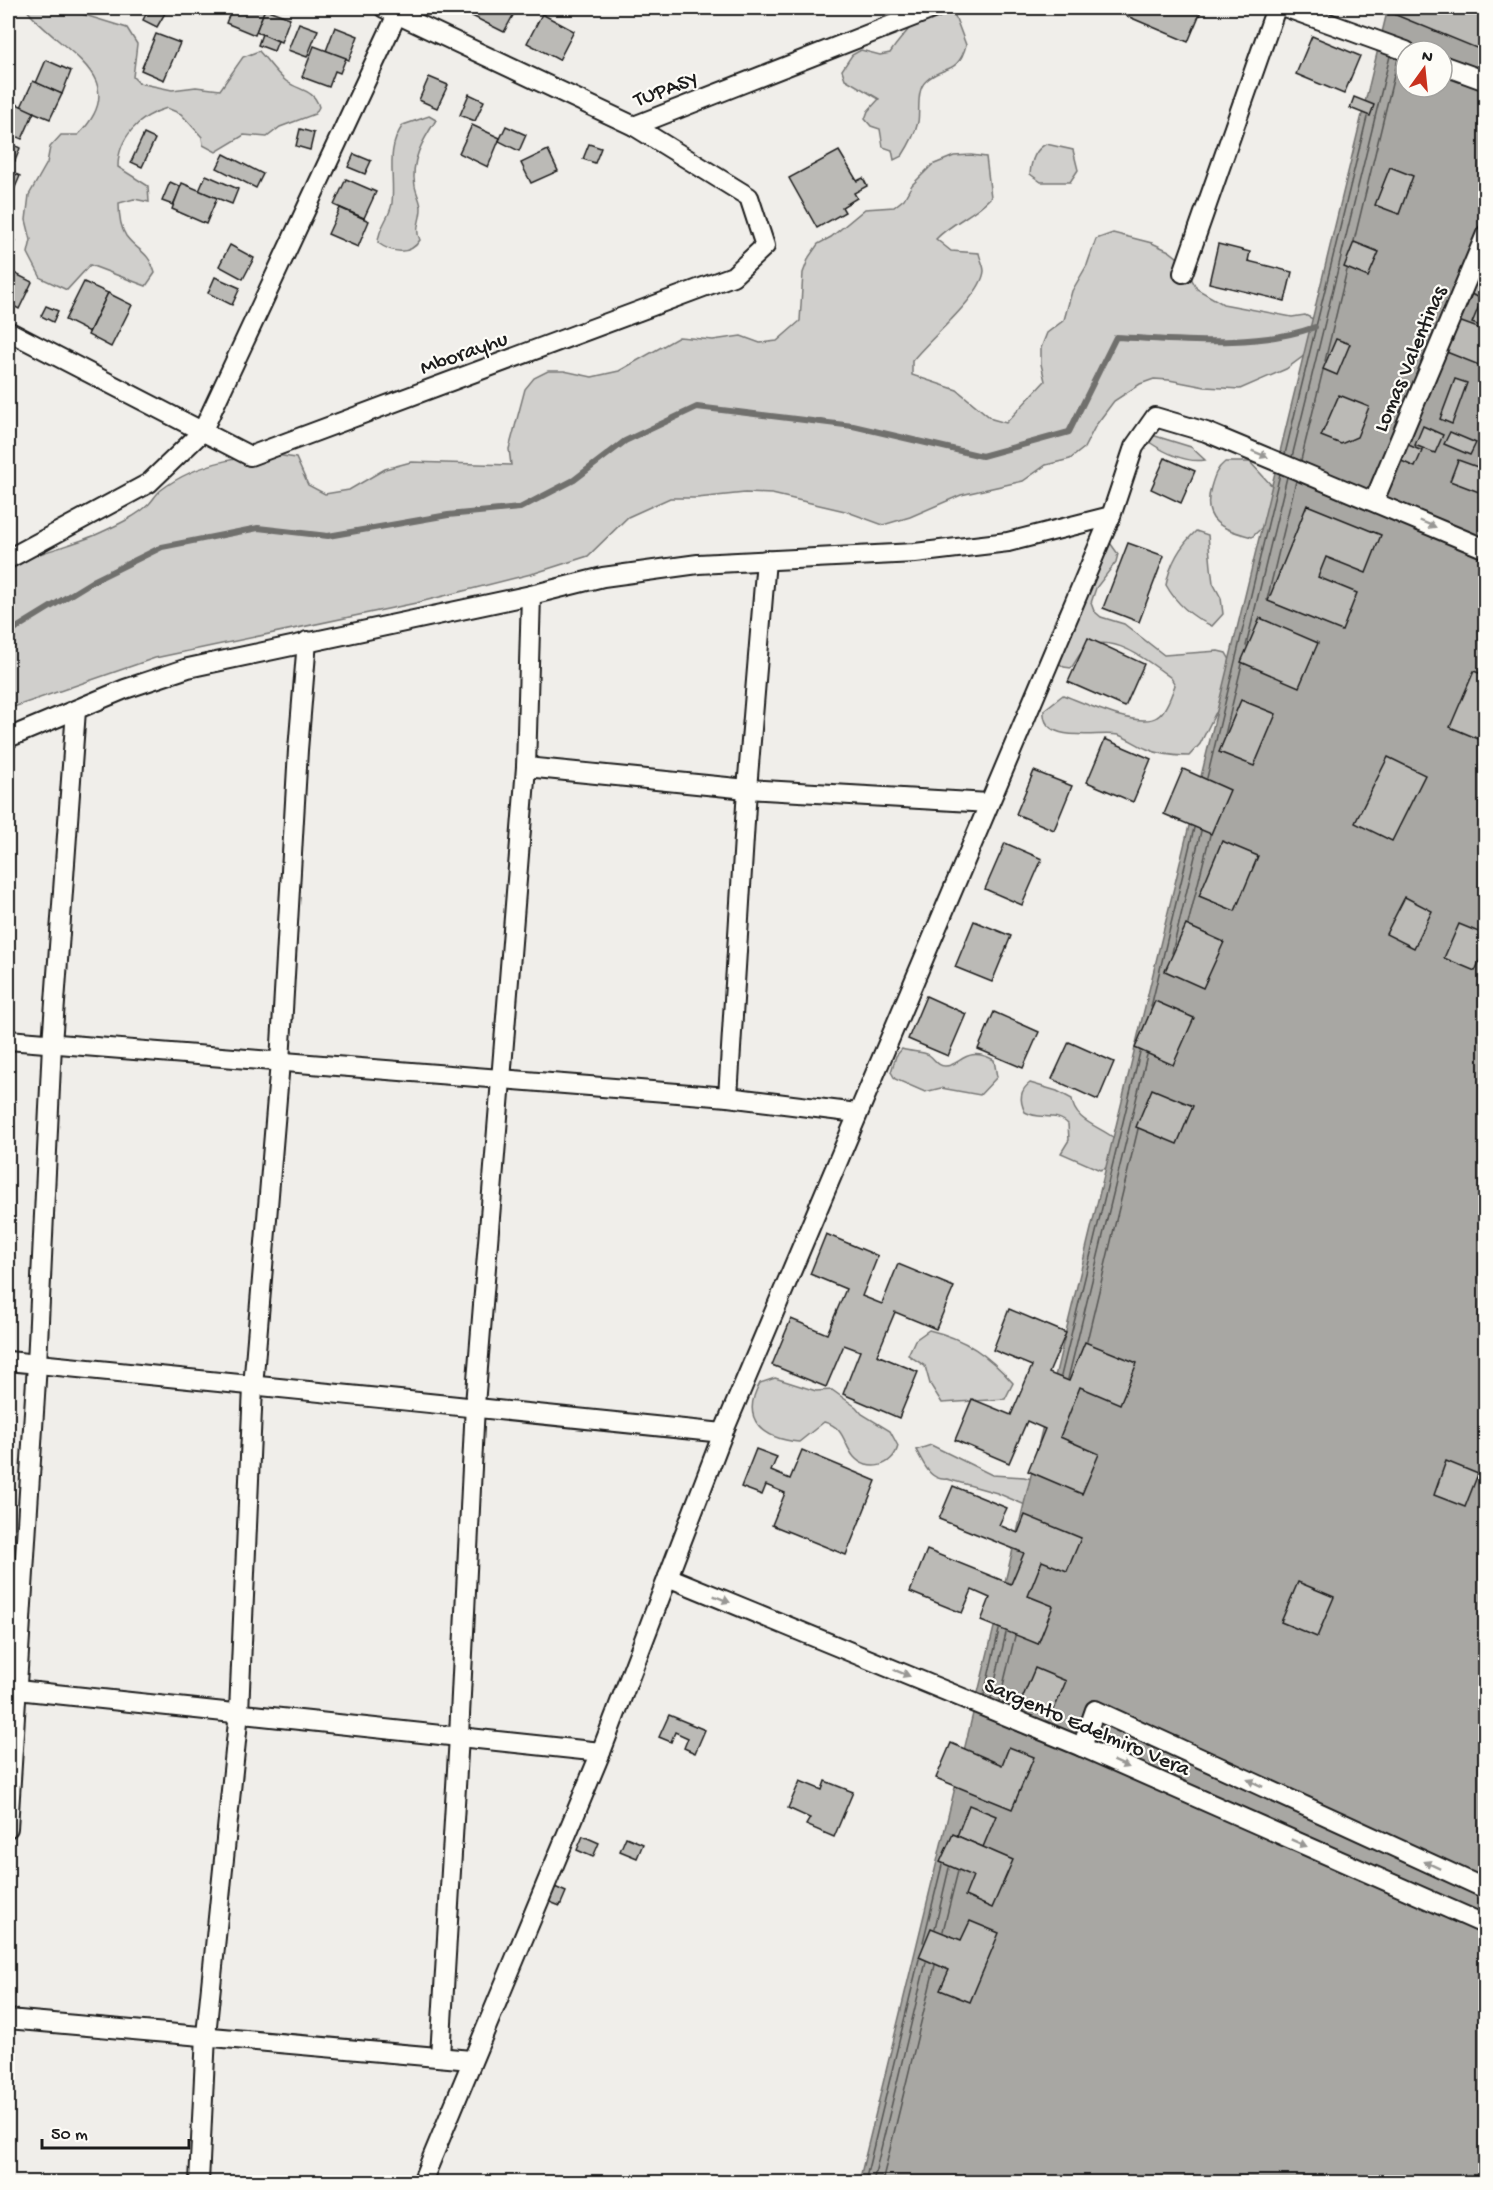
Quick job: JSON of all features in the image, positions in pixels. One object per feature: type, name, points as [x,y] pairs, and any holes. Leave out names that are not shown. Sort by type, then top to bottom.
[{"type":"street","name":"TUPASY","points":[[394,10],[634,126],[935,8]]},
{"type":"street","points":[[1183,273],[1276,8]]},
{"type":"street","points":[[1287,8],[1394,47]]},
{"type":"street","points":[[8,559],[149,483],[202,432],[394,10]]},
{"type":"street","points":[[1454,69],[1485,81]]},
{"type":"street","name":"Mborayhu","points":[[8,331],[250,456],[733,276],[765,246],[749,197],[634,126]]},
{"type":"street","name":"Lomas Valentinas","points":[[1374,501],[1485,234]]},
{"type":"street","points":[[422,2182],[601,1752],[723,1433],[1111,516],[1134,447],[1155,417],[1206,432],[1485,549]]},
{"type":"street","points":[[8,738],[125,689],[188,668],[307,641],[531,596],[603,577],[698,564],[915,553],[1008,542],[1111,516]]},
{"type":"street","points":[[728,1097],[747,789],[766,560]]},
{"type":"street","points":[[440,2056],[475,1405],[526,767],[531,596]]},
{"type":"street","points":[[199,2182],[206,2035],[239,1712],[254,1387],[280,1062],[297,761],[307,641]]},
{"type":"street","points":[[8,1828],[12,1690],[37,1364],[52,1044],[76,710]]},
{"type":"street","points":[[526,767],[747,789],[989,803]]},
{"type":"street","points":[[8,1040],[728,1097],[857,1113]]},
{"type":"street","points":[[8,1361],[254,1387],[475,1405],[723,1433]]},
{"type":"street","name":"Sargento Edelmiro Vera","points":[[668,1577],[1083,1747],[1485,1925]]},
{"type":"street","points":[[12,1690],[239,1712],[601,1752]]},
{"type":"street","name":"Sargento Edelmiro Vera","points":[[1083,1747],[1095,1710],[1485,1889]]},
{"type":"street","points":[[8,2019],[471,2060]]},
{"type":"shaded area","points":[[29,8],[76,8],[78,13],[127,28],[137,44],[133,77],[139,83],[172,90],[196,87],[220,90],[243,57],[259,51],[286,81],[314,97],[319,107],[315,114],[280,127],[267,137],[244,135],[216,152],[203,145],[202,137],[181,114],[167,108],[139,123],[126,138],[119,156],[118,167],[148,186],[149,202],[134,199],[119,203],[120,215],[126,236],[146,255],[155,273],[146,286],[90,265],[67,290],[41,278],[28,253],[31,240],[26,220],[29,195],[47,163],[50,147],[61,135],[78,135],[94,114],[99,96],[95,80],[86,65],[40,24],[27,10]]},
{"type":"shaded area","points":[[924,8],[955,16],[966,45],[963,55],[954,66],[932,76],[923,85],[915,131],[902,156],[894,160],[892,150],[883,147],[880,129],[871,126],[865,119],[868,111],[879,99],[845,79],[842,70],[852,55],[861,50],[880,55],[890,53]]},
{"type":"shaded area","points":[[429,116],[436,120],[422,143],[414,168],[415,186],[421,208],[418,228],[420,240],[411,249],[395,251],[378,243],[392,203],[394,144],[403,125]]},
{"type":"shaded area","points":[[1046,144],[1073,150],[1078,170],[1070,182],[1041,182],[1030,174],[1034,157]]},
{"type":"shaded area","points":[[954,156],[986,157],[991,197],[936,239],[951,251],[979,253],[984,271],[981,281],[965,305],[912,361],[912,375],[957,390],[992,419],[1006,423],[1045,381],[1041,364],[1041,348],[1047,333],[1064,320],[1072,291],[1087,265],[1096,239],[1113,233],[1152,243],[1169,251],[1182,261],[1197,289],[1223,304],[1292,317],[1305,315],[1317,321],[1309,352],[1286,369],[1240,389],[1205,387],[1154,379],[1140,384],[1114,401],[1096,425],[1084,448],[1070,459],[1046,465],[1023,481],[961,495],[910,517],[883,525],[845,511],[772,494],[745,493],[670,498],[628,517],[588,556],[535,573],[416,603],[155,658],[8,709],[8,567],[90,537],[127,520],[149,504],[161,490],[191,472],[244,457],[296,458],[308,485],[325,494],[349,490],[385,469],[411,462],[511,465],[509,449],[525,389],[534,378],[548,371],[564,371],[592,377],[619,371],[679,337],[713,340],[741,336],[760,343],[777,341],[800,321],[803,273],[809,257],[818,244],[831,237],[865,209],[894,207],[904,199],[912,185],[932,165]]},
{"type":"shaded area","points":[[1152,435],[1191,447],[1205,460],[1190,460],[1168,453],[1149,442]]},
{"type":"shaded area","points":[[1225,462],[1250,462],[1273,487],[1271,519],[1252,537],[1223,527],[1216,522],[1209,508],[1214,477]]},
{"type":"shaded area","points":[[1196,531],[1208,535],[1213,583],[1221,598],[1223,614],[1212,626],[1186,610],[1166,585],[1176,556]]},
{"type":"shaded area","points":[[1108,540],[1118,554],[1116,562],[1096,588],[1091,603],[1094,611],[1101,617],[1124,624],[1164,655],[1218,651],[1226,653],[1230,660],[1227,701],[1215,714],[1200,744],[1189,756],[1156,752],[1118,735],[1061,733],[1052,729],[1046,721],[1044,710],[1063,695],[1110,713],[1137,720],[1149,720],[1157,717],[1163,711],[1174,689],[1175,685],[1171,678],[1142,657],[1118,646],[1107,643],[1095,644],[1081,653],[1071,668],[1064,667],[1045,653],[1049,636],[1062,607]]},
{"type":"shaded area","points":[[902,1049],[926,1054],[942,1066],[951,1065],[970,1055],[984,1056],[994,1060],[997,1077],[980,1095],[941,1088],[925,1092],[895,1079],[891,1072],[896,1056]]},
{"type":"shaded area","points":[[1030,1083],[1057,1091],[1072,1099],[1077,1113],[1082,1118],[1114,1138],[1116,1165],[1100,1170],[1061,1153],[1069,1140],[1068,1124],[1058,1118],[1036,1116],[1025,1112],[1022,1096],[1024,1089]]},
{"type":"shaded area","points":[[929,1330],[965,1343],[995,1364],[1013,1383],[1005,1399],[942,1403],[930,1384],[925,1366],[908,1355],[915,1340]]},
{"type":"shaded area","points":[[775,1378],[816,1391],[832,1390],[862,1414],[890,1431],[898,1446],[895,1453],[886,1463],[866,1465],[850,1452],[840,1432],[831,1424],[824,1422],[799,1442],[775,1437],[766,1432],[758,1425],[752,1407],[760,1383]]},
{"type":"shaded area","points":[[931,1445],[992,1475],[1024,1477],[1040,1481],[1037,1510],[997,1493],[941,1479],[931,1474],[916,1450]]},
{"type":"water","points":[[1388,8],[1485,8],[1485,2182],[859,2182]]},
{"type":"building","points":[[149,8],[168,8],[157,27],[143,20]]},
{"type":"building","points":[[232,8],[265,9],[255,35],[226,23]]},
{"type":"building","points":[[456,8],[517,8],[504,32]]},
{"type":"building","points":[[1131,8],[1193,8],[1201,11],[1188,42],[1127,16]]},
{"type":"building","points":[[1379,8],[1486,8],[1486,52]]},
{"type":"building","points":[[265,9],[290,18],[281,42],[256,32]]},
{"type":"building","points":[[542,14],[574,31],[559,60],[527,43]]},
{"type":"building","points":[[299,23],[318,30],[307,57],[288,50]]},
{"type":"building","points":[[335,27],[358,36],[349,60],[326,51]]},
{"type":"building","points":[[156,34],[180,43],[164,80],[141,70]]},
{"type":"building","points":[[262,34],[278,41],[274,51],[258,45]]},
{"type":"building","points":[[1312,36],[1360,56],[1344,94],[1296,74]]},
{"type":"building","points":[[314,46],[346,58],[340,73],[335,71],[329,87],[302,77]]},
{"type":"building","points":[[46,60],[71,71],[62,94],[36,83]]},
{"type":"building","points":[[429,77],[448,85],[437,108],[419,100]]},
{"type":"building","points":[[33,81],[62,94],[50,119],[21,107]]},
{"type":"building","points":[[469,94],[484,101],[475,121],[460,115]]},
{"type":"building","points":[[1354,97],[1374,105],[1370,116],[1350,108]]},
{"type":"building","points":[[8,100],[34,112],[22,139],[8,133]]},
{"type":"building","points":[[472,125],[500,138],[488,167],[459,153]]},
{"type":"building","points":[[506,126],[526,135],[519,151],[499,141]]},
{"type":"building","points":[[300,129],[314,133],[310,150],[296,146]]},
{"type":"building","points":[[144,134],[155,139],[142,167],[131,162]]},
{"type":"building","points":[[8,142],[20,148],[15,161],[8,158]]},
{"type":"building","points":[[589,144],[601,148],[595,163],[583,159]]},
{"type":"building","points":[[548,150],[558,171],[531,183],[521,163]]},
{"type":"building","points":[[839,151],[857,181],[863,178],[867,186],[854,193],[857,198],[842,207],[845,212],[817,228],[789,178]]},
{"type":"building","points":[[224,154],[263,174],[256,188],[217,168]]},
{"type":"building","points":[[354,154],[371,161],[365,174],[348,167]]},
{"type":"building","points":[[1390,167],[1413,176],[1399,214],[1375,205]]},
{"type":"building","points":[[8,171],[20,176],[10,199],[8,198]]},
{"type":"building","points":[[206,175],[238,189],[232,204],[199,191]]},
{"type":"building","points":[[346,179],[376,192],[364,218],[334,205]]},
{"type":"building","points":[[170,182],[181,187],[173,205],[162,201]]},
{"type":"building","points":[[182,183],[217,198],[206,224],[172,209]]},
{"type":"building","points":[[340,208],[369,221],[358,247],[328,234]]},
{"type":"building","points":[[8,237],[16,241],[8,258]]},
{"type":"building","points":[[1354,242],[1379,252],[1368,277],[1344,267]]},
{"type":"building","points":[[1218,244],[1250,252],[1248,261],[1292,272],[1285,301],[1209,283]]},
{"type":"building","points":[[230,245],[254,258],[243,279],[219,266]]},
{"type":"building","points":[[14,273],[32,282],[19,309],[8,303],[8,287]]},
{"type":"building","points":[[1475,274],[1486,278],[1486,300],[1468,293]]},
{"type":"building","points":[[215,277],[240,288],[232,305],[208,293]]},
{"type":"building","points":[[84,282],[108,293],[89,332],[65,320]]},
{"type":"building","points":[[108,293],[132,305],[111,347],[88,335]]},
{"type":"building","points":[[1481,301],[1486,302],[1486,328],[1472,323]]},
{"type":"building","points":[[46,306],[58,311],[53,322],[41,316]]},
{"type":"building","points":[[1456,320],[1486,331],[1484,367],[1444,351]]},
{"type":"building","points":[[1336,339],[1350,344],[1337,375],[1323,369]]},
{"type":"building","points":[[1455,379],[1467,383],[1452,424],[1440,419]]},
{"type":"building","points":[[1339,395],[1369,407],[1357,437],[1341,444],[1321,436]]},
{"type":"building","points":[[1423,426],[1443,435],[1435,453],[1415,445]]},
{"type":"building","points":[[1450,432],[1476,443],[1470,455],[1444,444]]},
{"type":"building","points":[[1404,443],[1422,451],[1415,467],[1397,459]]},
{"type":"building","points":[[1165,458],[1195,471],[1181,503],[1151,489]]},
{"type":"building","points":[[1458,460],[1486,470],[1479,492],[1450,481]]},
{"type":"building","points":[[1486,484],[1486,500],[1479,497]]},
{"type":"building","points":[[1307,505],[1381,535],[1366,573],[1326,557],[1318,577],[1357,593],[1342,631],[1268,601]]},
{"type":"building","points":[[1128,543],[1164,556],[1139,622],[1103,608]]},
{"type":"building","points":[[1260,618],[1318,643],[1299,687],[1241,662]]},
{"type":"building","points":[[1088,638],[1144,664],[1125,707],[1068,682]]},
{"type":"building","points":[[1474,671],[1486,676],[1486,742],[1450,727]]},
{"type":"building","points":[[1241,700],[1276,714],[1254,766],[1219,752]]},
{"type":"building","points":[[1105,739],[1151,759],[1133,802],[1087,782]]},
{"type":"building","points":[[1388,757],[1425,775],[1392,841],[1355,823]]},
{"type":"building","points":[[1183,769],[1230,790],[1211,834],[1164,814]]},
{"type":"building","points":[[1034,771],[1072,786],[1054,830],[1016,814]]},
{"type":"building","points":[[1222,841],[1258,856],[1235,911],[1199,896]]},
{"type":"building","points":[[1005,843],[1042,859],[1022,905],[985,889]]},
{"type":"building","points":[[1405,897],[1432,911],[1414,948],[1386,934]]},
{"type":"building","points":[[974,921],[1011,936],[992,982],[955,967]]},
{"type":"building","points":[[1459,924],[1486,935],[1486,947],[1475,971],[1444,958]]},
{"type":"building","points":[[1186,925],[1224,942],[1203,988],[1165,971]]},
{"type":"building","points":[[926,996],[966,1014],[948,1056],[908,1039]]},
{"type":"building","points":[[1155,1001],[1194,1018],[1173,1065],[1135,1048]]},
{"type":"building","points":[[994,1012],[1039,1032],[1023,1068],[978,1049]]},
{"type":"building","points":[[1069,1042],[1114,1062],[1098,1100],[1052,1079]]},
{"type":"building","points":[[1152,1089],[1193,1106],[1177,1144],[1136,1127]]},
{"type":"building","points":[[826,1234],[878,1256],[862,1296],[882,1304],[898,1264],[954,1287],[936,1329],[895,1312],[877,1355],[918,1372],[899,1418],[843,1394],[860,1351],[844,1345],[826,1387],[772,1365],[791,1319],[827,1334],[846,1289],[810,1274]]},
{"type":"building","points":[[1009,1309],[1066,1333],[1049,1373],[1069,1381],[1085,1342],[1137,1363],[1120,1404],[1080,1387],[1060,1437],[1099,1454],[1082,1494],[1028,1471],[1045,1429],[1027,1421],[1009,1463],[955,1440],[972,1399],[1011,1415],[1032,1366],[993,1350]]},
{"type":"building","points":[[756,1449],[777,1457],[771,1471],[790,1479],[802,1450],[876,1481],[846,1555],[772,1525],[785,1493],[766,1485],[762,1495],[741,1487]]},
{"type":"building","points":[[1446,1461],[1478,1474],[1465,1507],[1434,1495]]},
{"type":"building","points":[[953,1486],[1007,1508],[999,1525],[1018,1533],[1025,1515],[1081,1538],[1067,1571],[1042,1561],[1028,1596],[1053,1606],[1038,1644],[981,1621],[990,1598],[972,1590],[962,1613],[910,1592],[927,1550],[1011,1584],[1024,1553],[939,1519]]},
{"type":"building","points":[[1298,1582],[1334,1597],[1317,1637],[1281,1622]]},
{"type":"building","points":[[1035,1668],[1066,1681],[1053,1712],[1022,1699]]},
{"type":"building","points":[[669,1715],[705,1730],[695,1753],[684,1748],[688,1738],[675,1732],[671,1742],[659,1737]]},
{"type":"building","points":[[951,1743],[1002,1765],[1009,1747],[1034,1757],[1012,1809],[936,1778]]},
{"type":"building","points":[[800,1781],[822,1790],[825,1781],[853,1792],[834,1837],[806,1825],[810,1818],[788,1808]]},
{"type":"building","points":[[969,1805],[996,1816],[983,1847],[957,1836]]},
{"type":"building","points":[[953,1834],[1013,1860],[992,1908],[965,1896],[973,1876],[940,1862]]},
{"type":"building","points":[[583,1836],[599,1843],[593,1857],[577,1850]]},
{"type":"building","points":[[626,1837],[643,1844],[637,1858],[620,1851]]},
{"type":"building","points":[[548,1884],[566,1892],[560,1906],[542,1899]]},
{"type":"building","points":[[970,1921],[999,1933],[970,2002],[940,1990],[949,1970],[919,1957],[931,1928],[961,1940]]},
{"type":"waterway","points":[[8,633],[93,581],[162,547],[258,528],[328,536],[448,515],[520,508],[574,480],[625,441],[697,407],[853,426],[982,456],[1069,432],[1116,337],[1242,341],[1292,334],[1315,327]]}]
